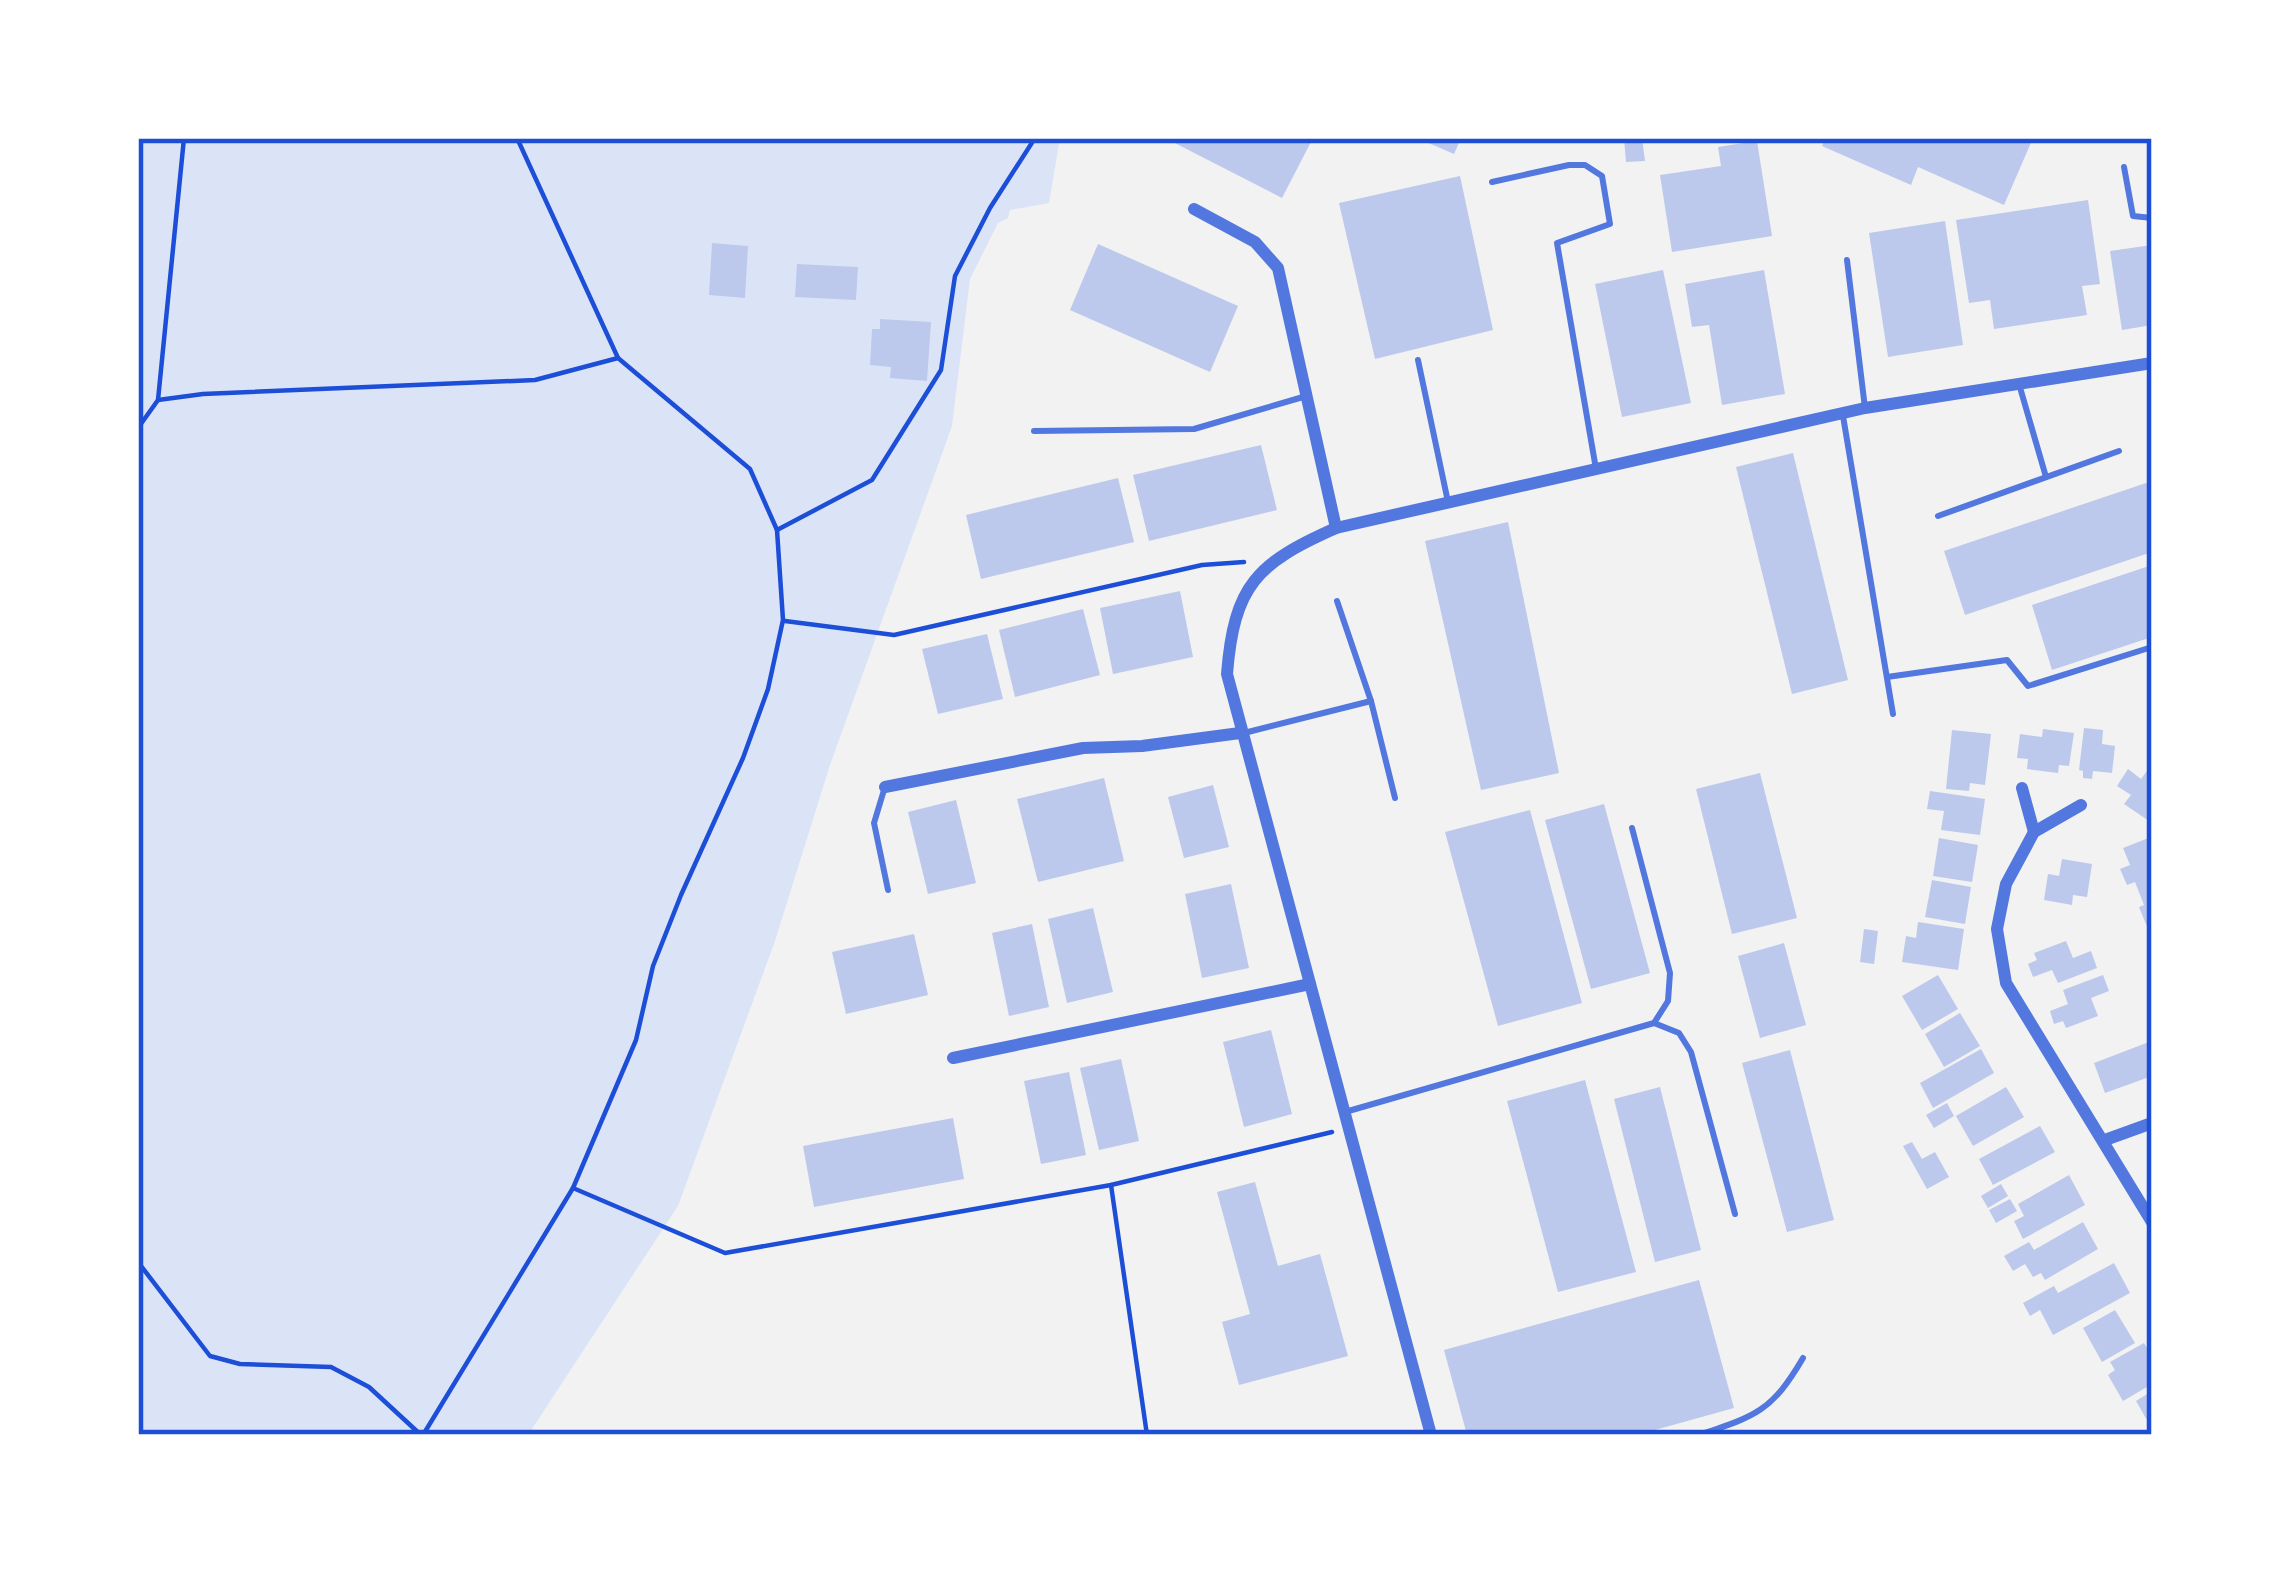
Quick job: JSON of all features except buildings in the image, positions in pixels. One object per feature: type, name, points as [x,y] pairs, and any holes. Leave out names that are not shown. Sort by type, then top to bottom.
[{"type":"street","points":[[1194,209],[1255,242],[1278,268],[1336,528]]},
{"type":"street","points":[[1432,1435],[1227,674],[1230,633],[1260,570],[1297,545],[1336,528],[1448,502],[1865,408],[2152,363]]},
{"type":"street","points":[[885,787],[1084,748],[1240,734]]},
{"type":"street","points":[[2022,788],[2034,832]]},
{"type":"street","points":[[2081,805],[2034,832],[2006,884],[1997,929],[2006,982],[2152,1222]]},
{"type":"street","points":[[953,1058],[1310,984]]},
{"type":"street","points":[[2105,1140],[2152,1123]]},
{"type":"lane","points":[[1492,182],[1569,165],[1585,165],[1602,176],[1610,224],[1557,243],[1596,469]]},
{"type":"lane","points":[[2124,167],[2133,216],[2152,218]]},
{"type":"lane","points":[[1847,260],[1865,408]]},
{"type":"lane","points":[[1418,360],[1448,502]]},
{"type":"lane","points":[[2019,384],[2046,477]]},
{"type":"lane","points":[[1034,431],[1194,429],[1307,396]]},
{"type":"lane","points":[[1843,413],[1893,714]]},
{"type":"lane","points":[[1938,516],[2119,451]]},
{"type":"lane","points":[[1337,601],[1371,701],[1395,798]]},
{"type":"lane","points":[[1887,677],[2007,660],[2028,686],[2152,647]]},
{"type":"lane","points":[[1240,734],[1371,701]]},
{"type":"lane","points":[[885,787],[874,823],[888,890]]},
{"type":"lane","points":[[1632,828],[1670,973],[1669,1001],[1654,1023]]},
{"type":"lane","points":[[1345,1112],[1654,1023],[1679,1033],[1690,1052],[1735,1214]]},
{"type":"lane","points":[[1699,1435],[1752,1417],[1782,1394],[1803,1358]]},
{"type":"path","points":[[138,428],[158,400],[184,138]]},
{"type":"path","points":[[138,1262],[210,1356],[240,1364],[331,1367],[369,1387],[422,1435],[573,1188],[636,1040],[653,966],[769,689],[783,620],[777,530],[750,469],[618,358],[517,138]]},
{"type":"path","points":[[777,530],[872,480],[941,370],[955,276],[1034,138]]},
{"type":"path","points":[[158,400],[203,394],[535,380],[618,358]]},
{"type":"path","points":[[783,620],[894,634],[1202,565],[1241,561],[1260,570]]},
{"type":"path","points":[[573,1188],[725,1253],[1112,1185],[1349,1128]]},
{"type":"path","points":[[1112,1185],[1147,1435]]},
{"type":"shaded area","points":[[138,138],[1060,138],[1049,203],[1010,210],[1008,218],[998,223],[970,279],[952,426],[830,765],[775,941],[678,1206],[528,1435],[138,1435]]}]
